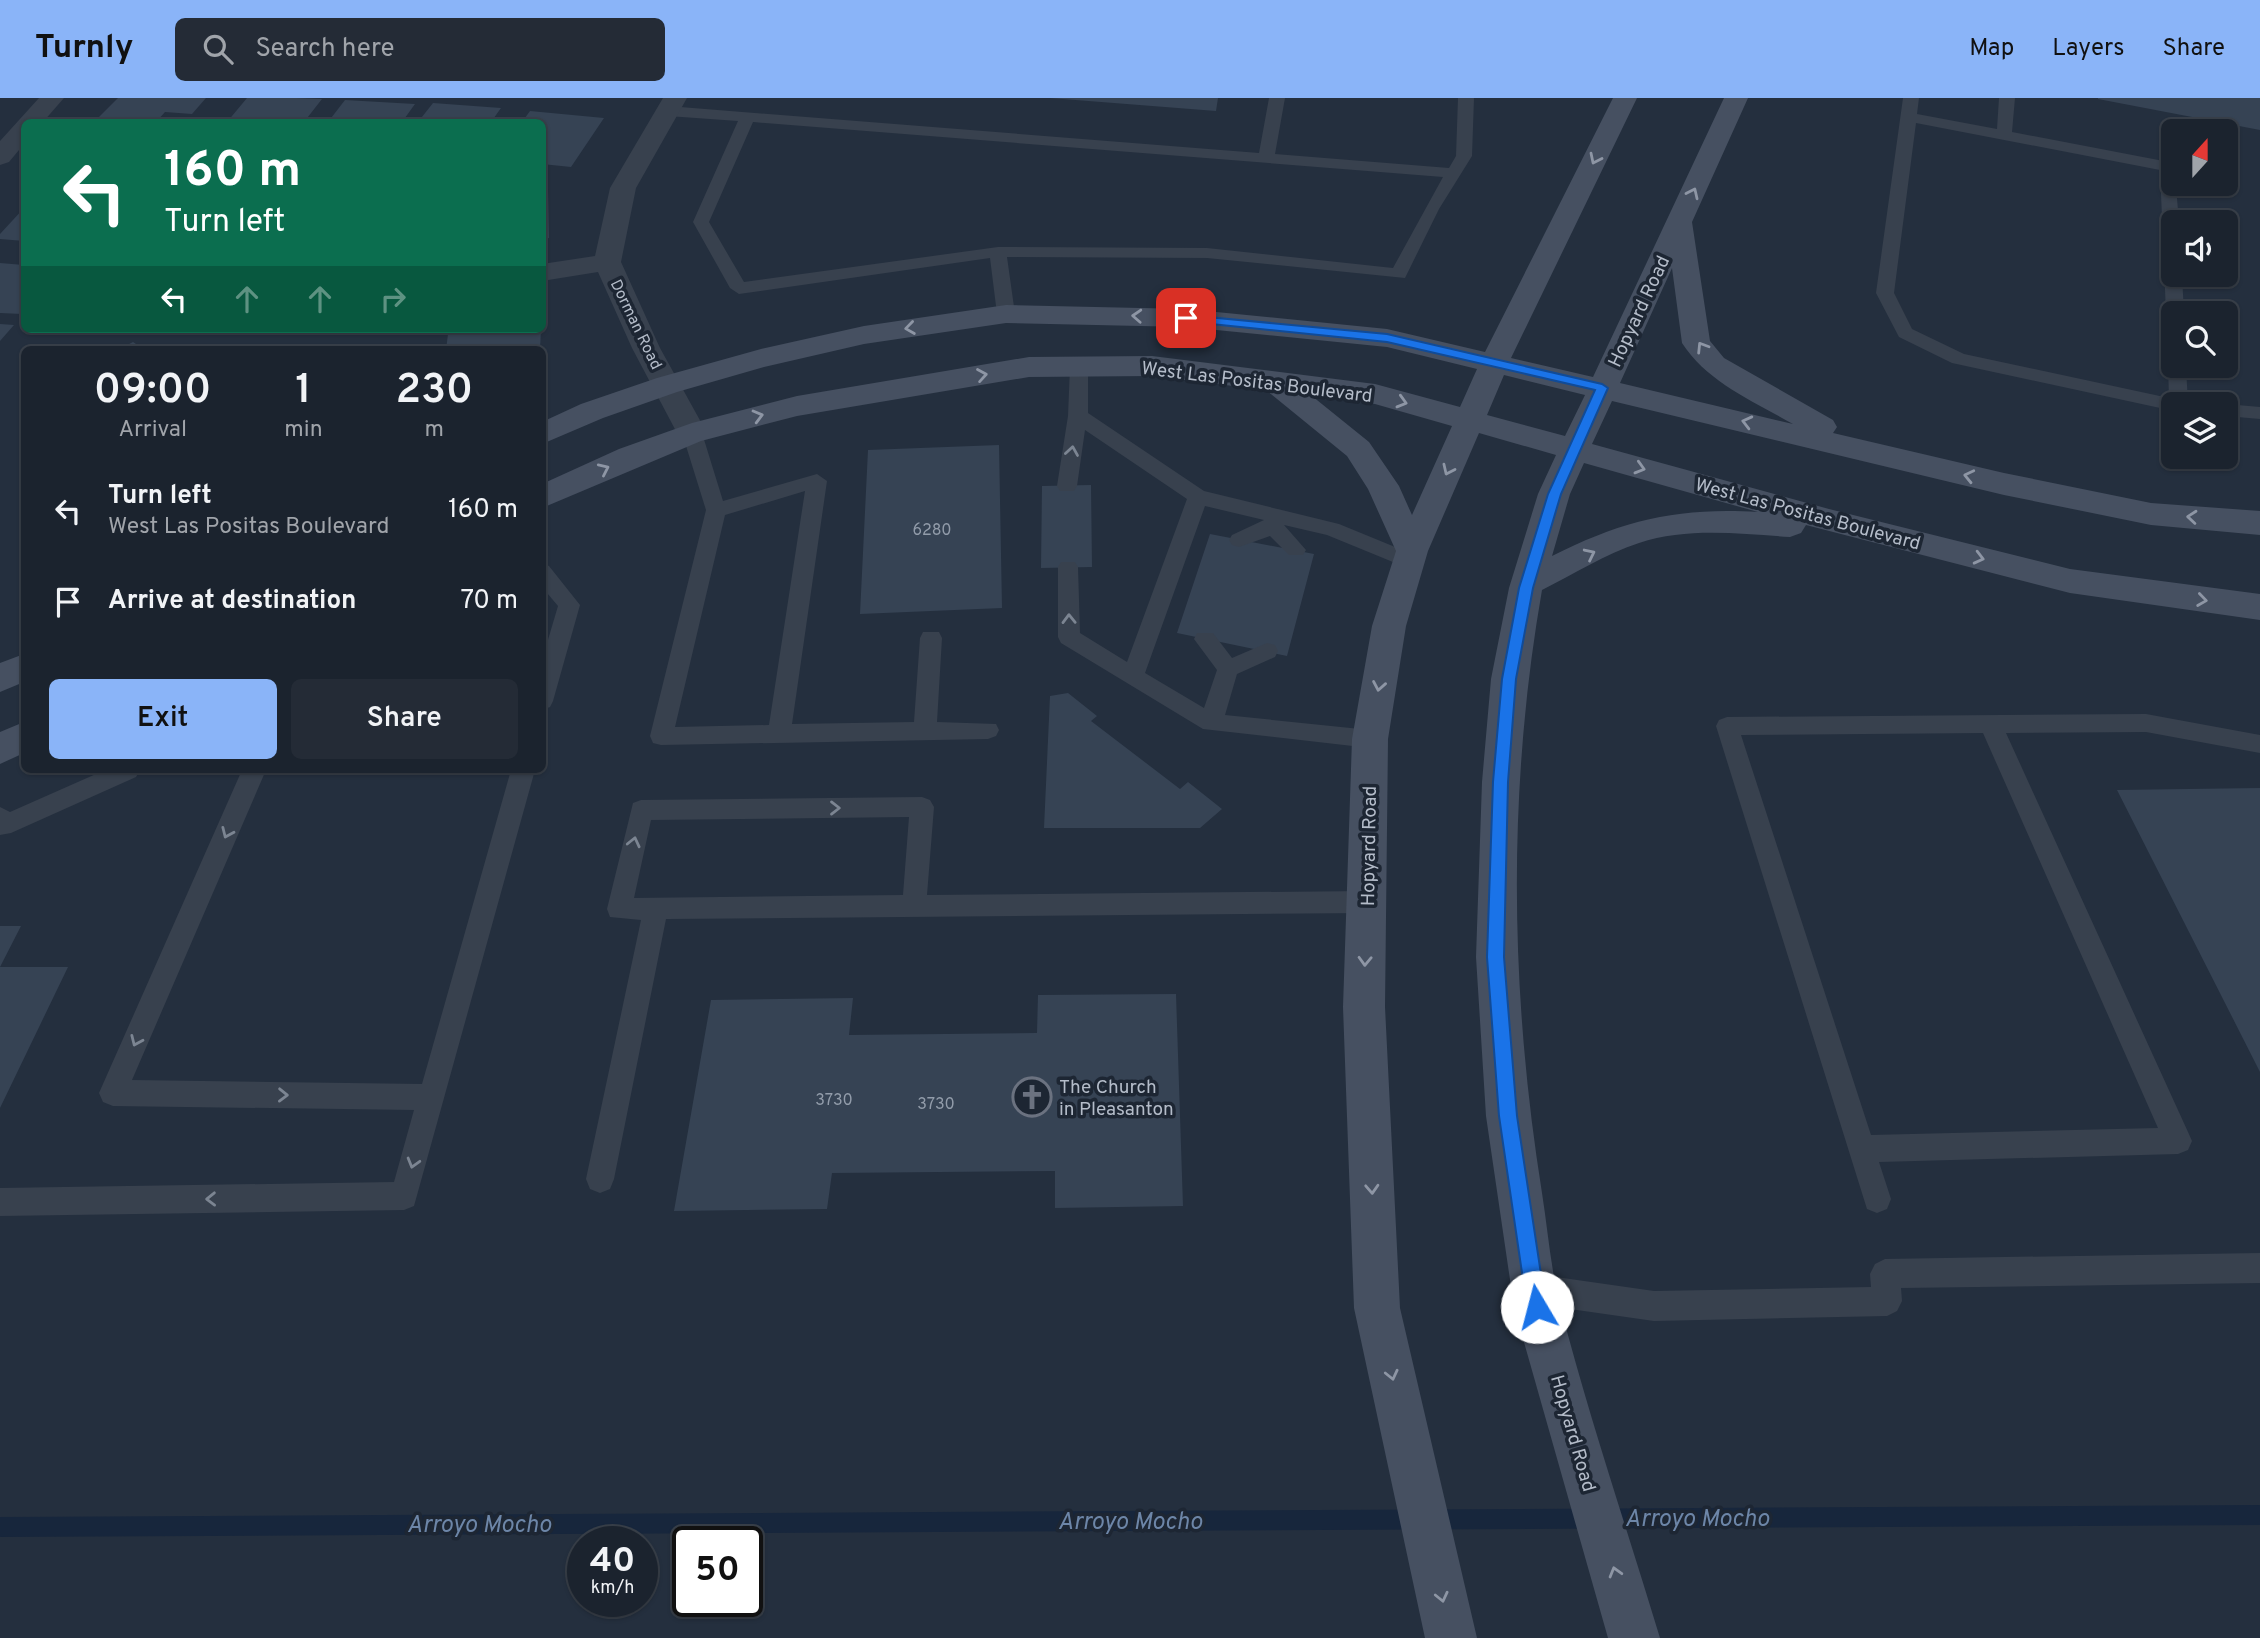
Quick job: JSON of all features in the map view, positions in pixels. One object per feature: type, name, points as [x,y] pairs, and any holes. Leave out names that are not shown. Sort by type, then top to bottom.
[{"type":"main road","name":"Hopyard Road","points":[[1451,1638],[1377,1308],[1364,1007],[1370,739],[1389,626],[1411,556],[1517,311],[1625,98]]},
{"type":"main road","name":"Hopyard Road","points":[[1634,1638],[1536,1298],[1508,1116],[1496,957],[1500,782],[1507,705],[1528,583],[1554,494],[1736,98]]},
{"type":"main road","points":[[1679,222],[1696,343],[1714,365],[1860,450]]},
{"type":"main road","points":[[546,432],[592,411],[667,385],[761,358],[864,335],[1006,314],[1186,318],[1374,337],[1495,363],[2004,484],[2151,514],[2260,523]]},
{"type":"main road","name":"West Las Positas Boulevard","points":[[546,495],[630,457],[692,433],[797,406],[1029,367],[1152,366],[1375,394],[1865,529],[2070,581],[2260,607]]},
{"type":"main road","points":[[1272,380],[1358,449],[1383,486],[1411,556]]},
{"type":"main road","points":[[1528,583],[1629,534],[1669,525],[1741,522],[1865,529]]},
{"type":"main road","points":[[0,678],[21,668]]},
{"type":"main road","points":[[0,749],[21,738]]},
{"type":"street","points":[[33,119],[52,98]]},
{"type":"street","name":"Dorman Road","points":[[672,104],[623,188],[607,262],[646,348],[692,433]]},
{"type":"street","points":[[0,157],[21,132]]},
{"type":"street","points":[[546,272],[607,262]]},
{"type":"lane","points":[[1266,159],[1277,98]]},
{"type":"lane","points":[[747,118],[701,222],[739,288],[998,252],[1207,253],[1399,274],[1431,209],[1464,156],[1466,98]]},
{"type":"lane","points":[[1911,98],[1885,293],[1905,333],[1959,359],[2161,402]]},
{"type":"lane","points":[[2004,135],[2007,98]]},
{"type":"lane","points":[[672,104],[747,118],[1454,173]]},
{"type":"lane","points":[[1909,117],[2168,167],[2174,301]]},
{"type":"lane","points":[[998,252],[1006,314]]},
{"type":"lane","points":[[1067,486],[1078,416],[1079,367]]},
{"type":"lane","points":[[2238,411],[2260,412]]},
{"type":"lane","points":[[1078,416],[1198,497],[1275,521],[1332,529],[1411,556]]},
{"type":"lane","points":[[692,433],[716,510],[661,736],[988,730]]},
{"type":"lane","points":[[716,510],[817,481],[779,734]]},
{"type":"lane","points":[[1133,676],[1198,497]]},
{"type":"lane","points":[[1239,540],[1275,521]]},
{"type":"lane","points":[[1275,521],[1296,550]]},
{"type":"lane","points":[[1068,567],[1069,638],[1211,723],[1370,739]]},
{"type":"lane","points":[[546,577],[569,605],[546,687]]},
{"type":"lane","points":[[925,731],[931,638]]},
{"type":"lane","points":[[1205,639],[1228,669]]},
{"type":"lane","points":[[1211,723],[1228,669],[1267,651]]},
{"type":"lane","points":[[1877,1199],[1727,726],[2146,723],[2260,744]]},
{"type":"lane","points":[[1861,1149],[2178,1141],[1990,724]]},
{"type":"lane","points":[[1,824],[121,773]]},
{"type":"lane","points":[[253,773],[113,1093],[432,1097]]},
{"type":"lane","points":[[0,1202],[404,1196],[522,773]]},
{"type":"lane","points":[[914,906],[922,807],[641,810],[618,909],[1367,902]]},
{"type":"lane","points":[[600,1179],[656,908]]},
{"type":"lane","points":[[1536,1298],[1654,1307],[1887,1301],[1885,1274],[2260,1268]]},
{"type":"building","points":[[118,98],[206,98],[192,114],[165,112],[159,119],[97,119]]},
{"type":"building","points":[[247,98],[322,99],[306,119],[230,119]]},
{"type":"building","points":[[1050,98],[1218,98],[1216,111]]},
{"type":"building","points":[[2260,98],[2260,130],[2238,126],[2238,119],[2203,119],[2098,99]]},
{"type":"building","points":[[345,100],[415,104],[404,119],[330,119]]},
{"type":"building","points":[[433,103],[501,108],[493,119],[420,119]]},
{"type":"building","points":[[530,111],[604,118],[571,167],[546,164],[546,119],[524,119]]},
{"type":"building","points":[[546,189],[549,238],[546,238]]},
{"type":"building","points":[[21,211],[21,241],[0,239],[0,234]]},
{"type":"building","points":[[0,263],[21,265],[21,314],[0,313]]},
{"type":"building","points":[[0,324],[14,325],[0,341]]},
{"type":"building","points":[[541,333],[540,346],[446,346],[448,334]]},
{"type":"building","points":[[999,445],[1002,608],[860,614],[868,450]]},
{"type":"building","points":[[1091,485],[1092,567],[1041,568],[1042,486]]},
{"type":"building","points":[[1210,534],[1314,554],[1287,656],[1177,633]]},
{"type":"building","points":[[1068,693],[1097,716],[1091,721],[1180,789],[1188,782],[1222,809],[1200,828],[1044,828],[1050,696]]},
{"type":"building","points":[[2260,788],[2260,1072],[2117,790]]},
{"type":"building","points":[[0,926],[21,926],[0,967]]},
{"type":"building","points":[[0,967],[68,967],[0,1108]]},
{"type":"building","points":[[1176,994],[1183,1206],[1055,1208],[1055,1171],[832,1173],[827,1209],[674,1211],[711,1000],[853,998],[849,1035],[1037,1033],[1038,995]]},
{"type":"waterway","name":"Arroyo Mocho","points":[[0,1527],[2260,1515]]},
{"type":"place","name":"The Church in Pleasanton","points":[[1032,1097]]},
{"type":"route","points":[[1186,318],[1387,338],[1602,388],[1554,494],[1526,588],[1509,679],[1500,782],[1496,957],[1508,1116],[1537,1307]]}]
